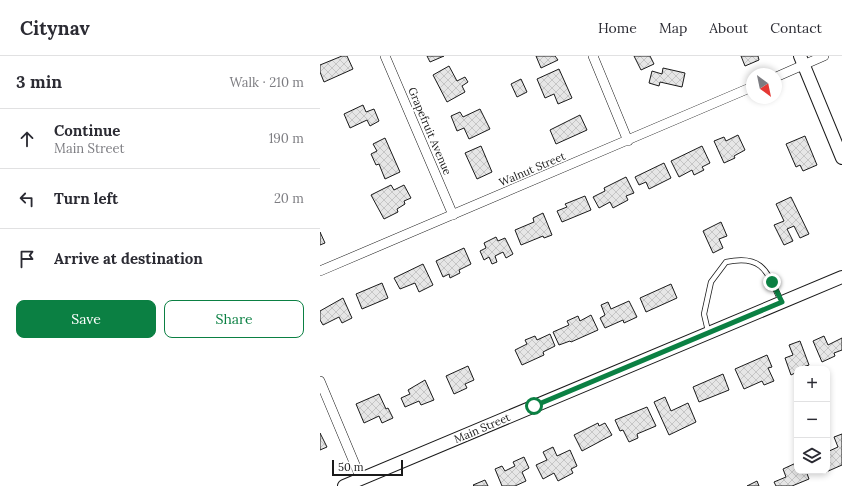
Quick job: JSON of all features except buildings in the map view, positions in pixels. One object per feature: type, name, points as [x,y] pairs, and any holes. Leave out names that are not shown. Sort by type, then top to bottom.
[{"type":"main road","points":[[802,60],[842,158]]},
{"type":"main road","name":"Main Street","points":[[344,486],[842,277]]},
{"type":"street","name":"Grapefruit Avenue","points":[[385,56],[453,215]]},
{"type":"street","points":[[593,56],[628,141]]},
{"type":"street","points":[[782,73],[802,60],[824,56]]},
{"type":"street","name":"Walnut Street","points":[[320,271],[746,90]]},
{"type":"street","points":[[320,381],[361,479]]},
{"type":"lane","points":[[708,333],[704,314],[711,282],[726,262],[739,260],[756,262],[767,272],[782,302]]},
{"type":"route","points":[[534,406],[782,302],[772,282]]}]
